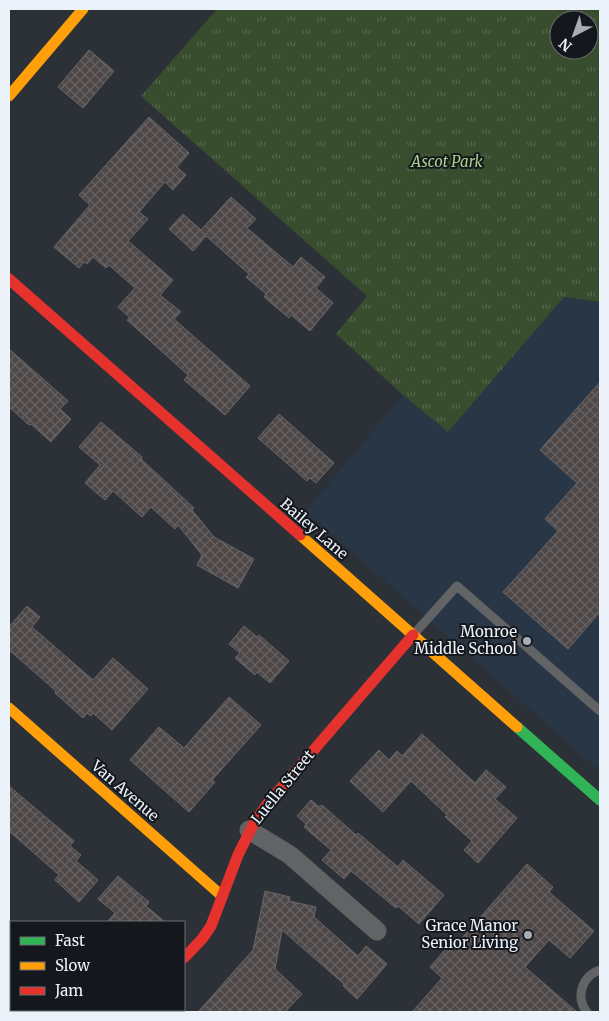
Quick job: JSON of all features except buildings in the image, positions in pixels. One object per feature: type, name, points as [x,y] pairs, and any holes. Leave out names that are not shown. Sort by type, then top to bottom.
[{"type":"street","points":[[9,96],[83,9]]},
{"type":"street","name":"Bailey Lane","points":[[9,280],[600,800]]},
{"type":"street","name":"Luella Street","points":[[185,957],[210,927],[241,846],[257,817],[276,792],[413,635]]},
{"type":"street","name":"Van Avenue","points":[[9,708],[222,896]]},
{"type":"street","points":[[249,830],[290,855],[377,931]]},
{"type":"lane","points":[[413,635],[457,586],[600,711]]},
{"type":"lane","points":[[587,1012],[582,1002],[583,984],[588,977],[600,970]]},
{"type":"shaded area","name":"Monroe Middle School","points":[[564,297],[600,302],[600,771],[306,511],[403,395],[448,432]]},
{"type":"green space","name":"Ascot Park","points":[[217,9],[600,9],[600,302],[564,297],[448,432],[403,395],[336,334],[367,296],[141,96]]},
{"type":"traffic: fast","points":[[517,727],[600,800]]},
{"type":"traffic: slow","points":[[9,96],[83,9]]},
{"type":"traffic: slow","points":[[300,535],[517,727]]},
{"type":"traffic: slow","points":[[9,708],[222,896]]},
{"type":"traffic: jam","points":[[9,279],[300,535]]},
{"type":"traffic: jam","points":[[185,957],[211,926],[238,855],[254,823],[268,803],[413,635]]},
{"type":"place","name":"Monroe Middle School","points":[[527,641]]},
{"type":"place","name":"Grace Manor Senior Living","points":[[528,935]]}]
